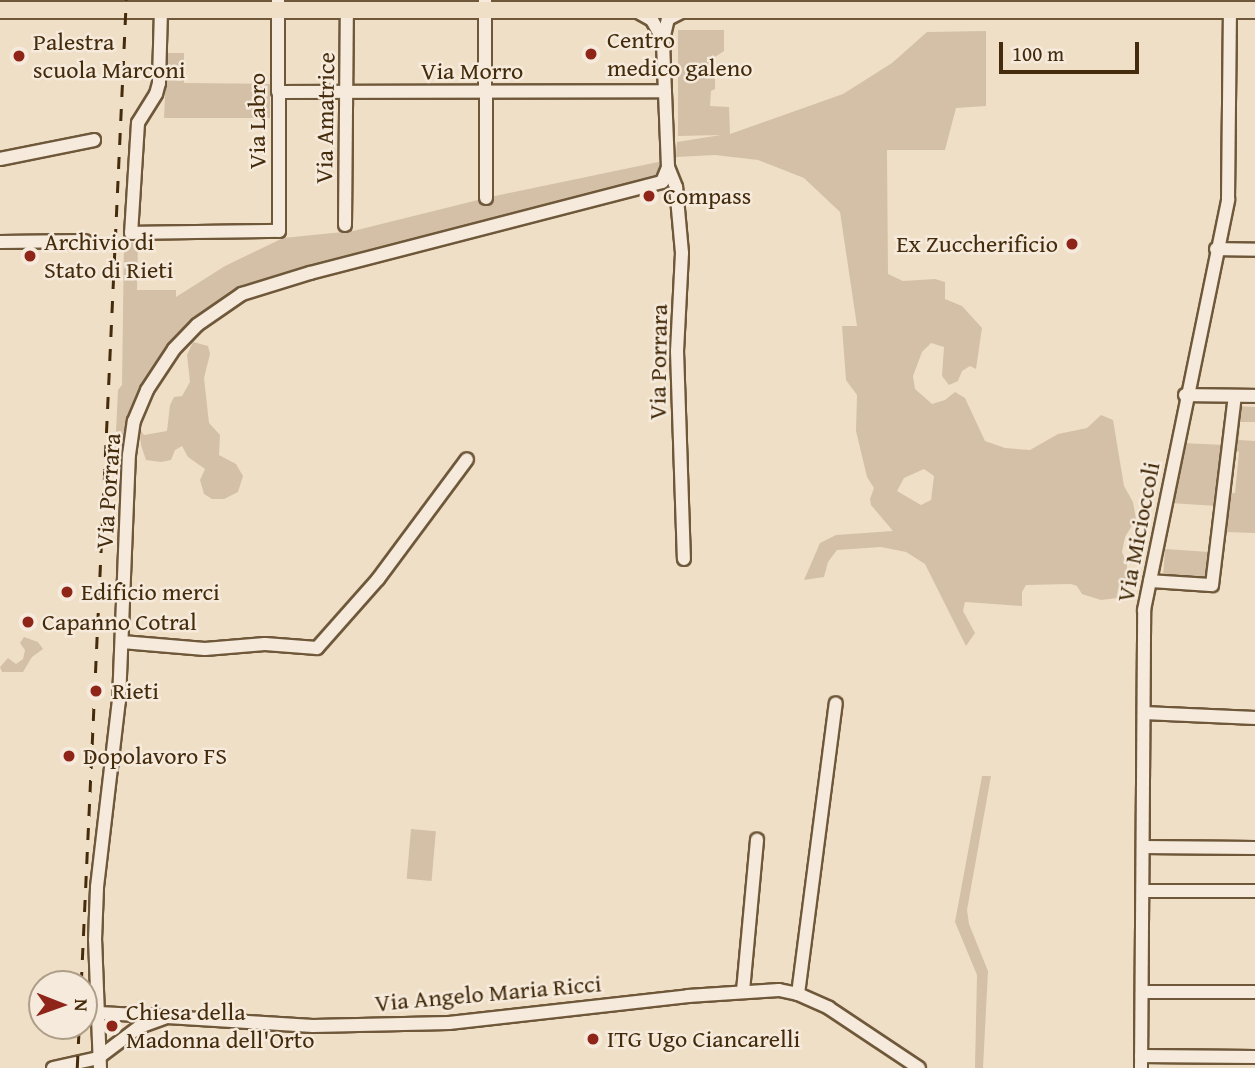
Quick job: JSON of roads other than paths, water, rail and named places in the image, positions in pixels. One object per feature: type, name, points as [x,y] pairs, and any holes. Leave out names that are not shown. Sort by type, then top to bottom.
[{"type":"main road","points":[[643,11],[667,0]]},
{"type":"main road","points":[[0,10],[24,5],[278,5],[347,11],[385,5],[582,5],[643,11],[687,6],[704,11],[1255,10]]},
{"type":"street","name":"Via Labro","points":[[152,7],[159,83],[156,94],[138,123],[131,233],[279,231],[278,5]]},
{"type":"street","points":[[485,5],[486,198]]},
{"type":"street","points":[[663,40],[668,19],[687,6]]},
{"type":"street","name":"Via Micioccoli","points":[[1141,1062],[1143,619],[1185,395],[1230,181],[1230,10]]},
{"type":"street","name":"Via Amatrice","points":[[345,225],[347,11]]},
{"type":"street","points":[[643,11],[652,20],[663,40]]},
{"type":"street","name":"Via Porrara","points":[[98,970],[97,887],[116,733],[129,455],[134,421],[165,361],[197,325],[242,294],[271,284],[654,186],[665,178],[668,167],[663,40]]},
{"type":"street","name":"Via Morro","points":[[278,92],[665,91]]},
{"type":"street","points":[[0,159],[94,140]]},
{"type":"street","name":"Via Porrara","points":[[668,167],[676,187],[682,253],[677,351],[684,559]]},
{"type":"street","points":[[0,242],[85,241]]},
{"type":"street","points":[[1216,249],[1255,250]]},
{"type":"street","points":[[1185,395],[1255,396]]},
{"type":"street","points":[[1150,581],[1212,585],[1235,396]]},
{"type":"street","points":[[122,642],[205,649],[265,644],[317,648],[378,579],[467,459]]},
{"type":"street","points":[[798,993],[836,703]]},
{"type":"street","points":[[1144,713],[1255,718]]},
{"type":"street","points":[[743,991],[757,840]]},
{"type":"street","points":[[1143,847],[1255,848]]},
{"type":"street","points":[[1143,891],[1255,891]]},
{"type":"street","name":"Via Angelo Maria Ricci","points":[[53,1068],[99,1063],[139,1027],[167,1017],[313,1026],[449,1023],[743,991],[779,990],[798,993],[830,1008],[919,1068]]},
{"type":"street","points":[[1142,992],[1255,992]]},
{"type":"street","points":[[98,1013],[167,1017]]},
{"type":"street","name":"Via Porrara","points":[[98,1013],[99,1063]]},
{"type":"street","points":[[1141,1062],[1255,1057]]},
{"type":"railway","points":[[82,970],[126,0]]},
{"type":"railway","points":[[77,1068],[78,1040]]},
{"type":"place","name":"Centro medico galeno","points":[[591,54]]},
{"type":"place","name":"Palestra scuola Marconi","points":[[19,56]]},
{"type":"place","name":"Compass","points":[[649,196]]},
{"type":"place","name":"Ex Zuccherificio","points":[[1072,244]]},
{"type":"place","name":"Archivio di Stato di Rieti","points":[[30,256]]},
{"type":"place","name":"Edificio merci","points":[[67,592]]},
{"type":"place","name":"Capanno Cotral","points":[[28,622]]},
{"type":"place","name":"Rieti","points":[[96,691]]},
{"type":"place","name":"Dopolavoro FS","points":[[69,756]]},
{"type":"place","name":"Chiesa della Madonna dell'Orto","points":[[112,1026]]},
{"type":"place","name":"ITG Ugo Ciancarelli","points":[[593,1039]]}]
